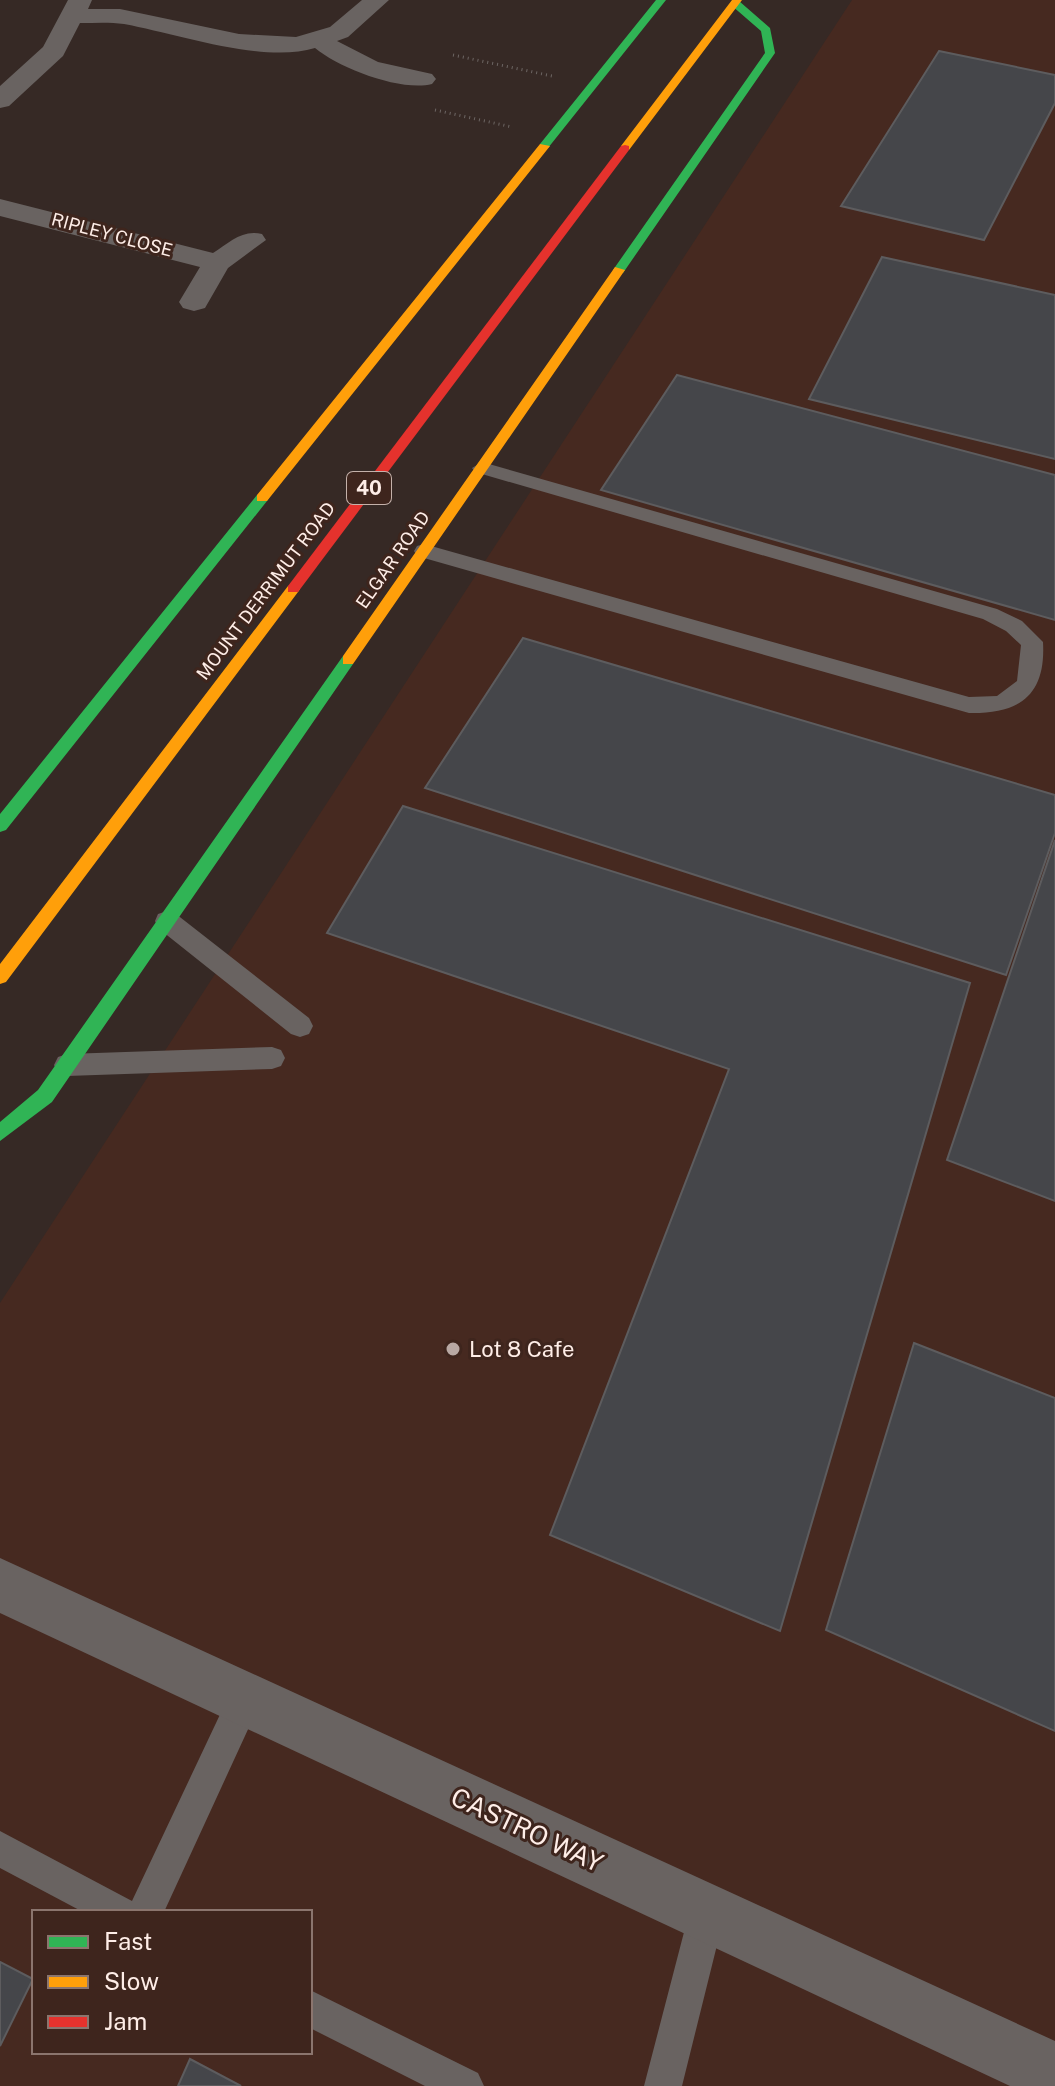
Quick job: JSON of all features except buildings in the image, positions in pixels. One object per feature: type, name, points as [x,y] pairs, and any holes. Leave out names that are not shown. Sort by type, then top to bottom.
[{"type":"main road","points":[[0,826],[661,0]]},
{"type":"main road","name":"ELGAR ROAD","points":[[0,1133],[45,1096],[770,53],[772,42],[768,30],[736,2]]},
{"type":"main road","name":"MOUNT DERRIMUT ROAD","points":[[0,977],[736,2]]},
{"type":"street","points":[[0,100],[54,51],[77,8],[268,45],[298,45],[339,32],[377,0]]},
{"type":"street","points":[[321,40],[337,55],[361,65],[436,83]]},
{"type":"street","name":"RIPLEY CLOSE","points":[[2,206],[217,263]]},
{"type":"street","points":[[194,302],[217,263],[252,240]]},
{"type":"street","name":"CASTRO WAY","points":[[0,1585],[1055,2074]]},
{"type":"lane","points":[[424,551],[969,705],[990,707],[1010,702],[1022,692],[1034,660],[1032,642],[1014,626],[990,614],[482,468]]},
{"type":"lane","points":[[167,921],[300,1026]]},
{"type":"lane","points":[[67,1065],[272,1058]]},
{"type":"lane","points":[[147,1910],[245,1699]]},
{"type":"lane","points":[[0,1849],[115,1910]]},
{"type":"lane","points":[[663,2086],[707,1913]]},
{"type":"lane","points":[[312,2009],[465,2086]]},
{"type":"path","points":[[436,83],[557,77]]},
{"type":"path","points":[[436,83],[513,128]]},
{"type":"shaded area","points":[[852,0],[1055,0],[1055,2086],[0,2086],[0,1303]]},
{"type":"traffic: fast","points":[[544,146],[661,0]]},
{"type":"traffic: fast","points":[[619,270],[770,53],[766,30],[735,3]]},
{"type":"traffic: fast","points":[[0,826],[262,498]]},
{"type":"traffic: fast","points":[[0,1133],[45,1096],[348,660]]},
{"type":"traffic: slow","points":[[625,148],[737,0]]},
{"type":"traffic: slow","points":[[262,498],[544,146]]},
{"type":"traffic: slow","points":[[348,660],[619,270]]},
{"type":"traffic: slow","points":[[0,977],[293,589]]},
{"type":"traffic: jam","points":[[293,589],[625,148]]},
{"type":"place","name":"Lot 8 Cafe","points":[[453,1349]]}]
